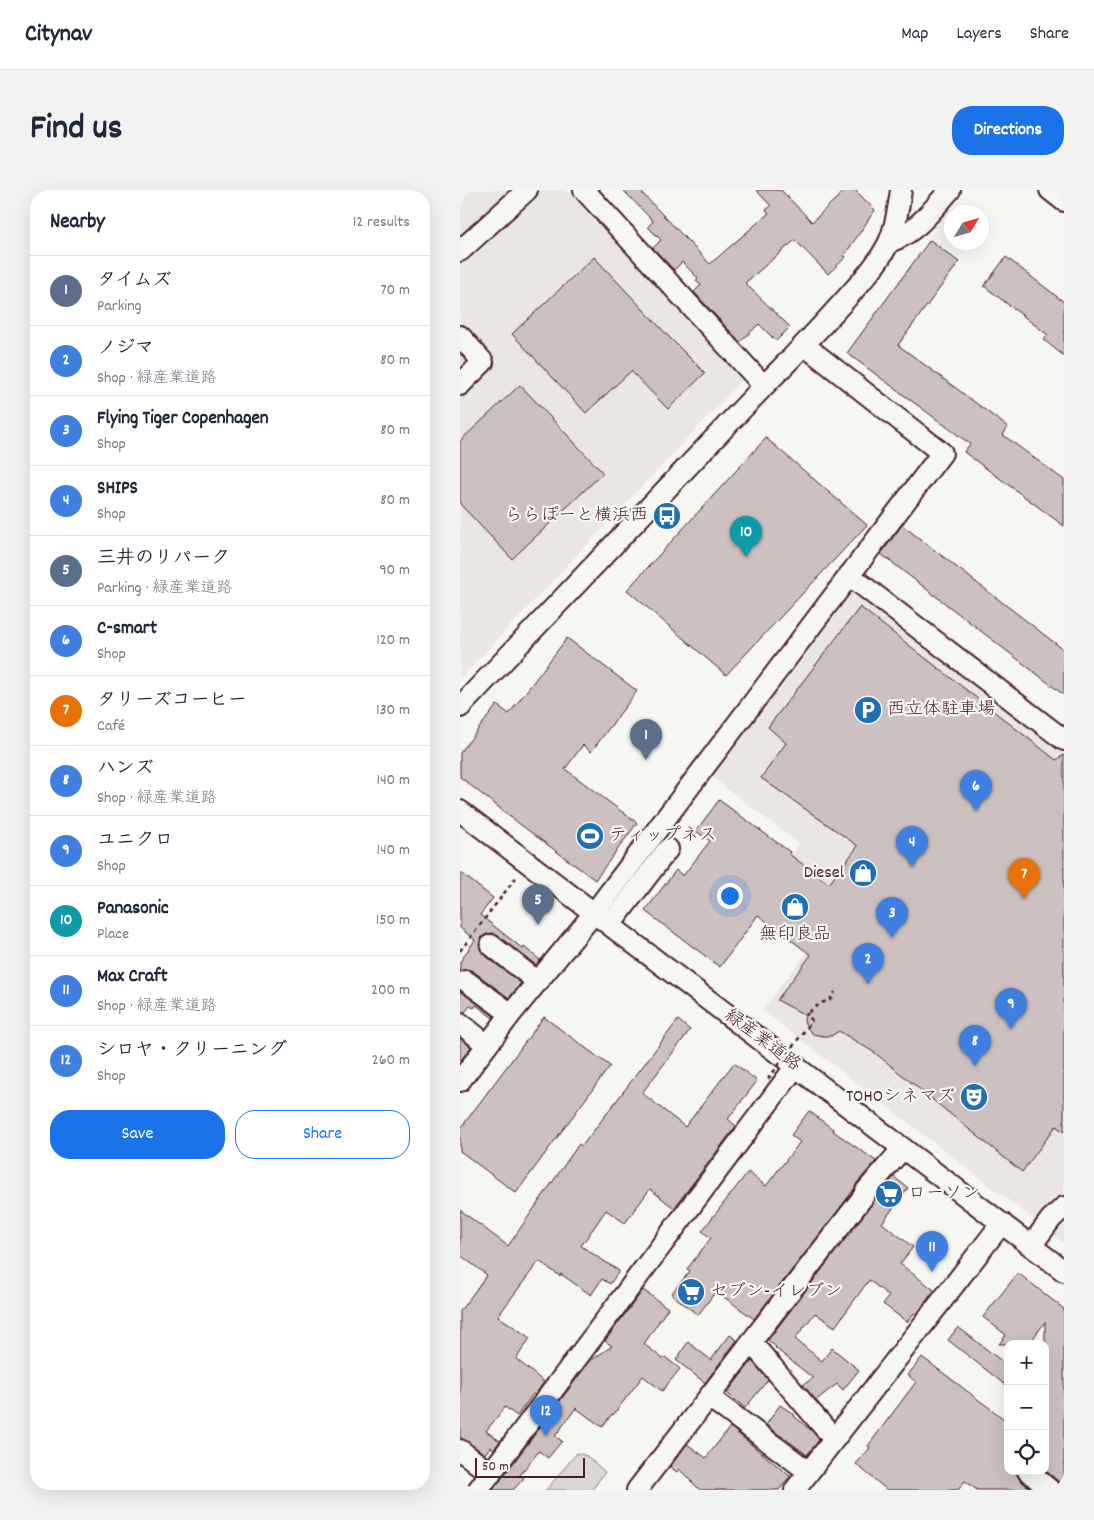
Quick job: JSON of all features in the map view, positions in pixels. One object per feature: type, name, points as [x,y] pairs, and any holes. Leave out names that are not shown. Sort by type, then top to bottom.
[{"type":"street","points":[[460,251],[527,190]]},
{"type":"street","points":[[584,190],[764,386]]},
{"type":"street","points":[[460,707],[804,345],[857,286],[874,266],[889,242],[901,190]]},
{"type":"street","points":[[889,242],[914,229],[950,190]]},
{"type":"street","points":[[1050,190],[1064,201]]},
{"type":"street","points":[[460,336],[484,362],[460,385]]},
{"type":"street","points":[[602,919],[850,575],[942,453],[804,345]]},
{"type":"street","points":[[850,575],[1064,740]]},
{"type":"street","name":"緑産業道路","points":[[463,818],[528,862],[1064,1271]]},
{"type":"street","points":[[461,1076],[538,982],[602,919],[668,849]]},
{"type":"street","points":[[491,945],[538,982]]},
{"type":"street","points":[[466,981],[511,1014]]},
{"type":"street","points":[[460,1023],[487,1045]]},
{"type":"street","points":[[478,1490],[796,1066]]},
{"type":"street","points":[[637,1490],[866,1191],[903,1148]]},
{"type":"street","points":[[1031,1246],[1051,1219],[1064,1207]]},
{"type":"street","points":[[795,1490],[1002,1223]]},
{"type":"street","points":[[751,1342],[834,1440]]},
{"type":"street","points":[[709,1397],[809,1472]]},
{"type":"street","points":[[460,1450],[491,1474]]},
{"type":"street","points":[[1033,1475],[1050,1490]]},
{"type":"path","points":[[460,951],[528,862]]},
{"type":"path","points":[[768,1079],[812,1021],[808,1014],[805,1016],[821,1003],[830,1000],[836,992]]},
{"type":"shaded area","points":[[460,190],[566,190],[746,376],[460,679]]},
{"type":"shaded area","points":[[864,570],[1064,724],[1064,1243],[762,1010],[807,952],[751,909],[800,844],[709,775],[820,631]]},
{"type":"shaded area","points":[[577,1453],[587,1456],[605,1472],[592,1490],[546,1490]]},
{"type":"building","points":[[623,190],[639,190],[710,264],[769,213],[766,210],[771,206],[756,190],[781,190],[812,222],[845,190],[855,190],[875,210],[844,256],[846,257],[828,274],[795,240],[745,283],[790,327],[776,341],[759,324],[740,342],[694,292],[701,285],[696,281],[698,278],[682,262],[674,270],[653,248],[661,240],[648,227],[653,221]]},
{"type":"building","points":[[930,240],[959,262],[898,345],[1008,427],[1003,435],[1064,480],[1064,526],[964,452],[970,444],[847,353]]},
{"type":"building","points":[[594,257],[705,373],[668,409],[631,371],[586,413],[512,334]]},
{"type":"building","points":[[1006,257],[1064,302],[1064,356],[1044,340],[1048,335],[984,286]]},
{"type":"building","points":[[520,385],[603,473],[512,559],[460,504],[460,441]]},
{"type":"building","points":[[766,438],[867,525],[726,675],[627,590]]},
{"type":"building","points":[[902,525],[1064,650],[1064,695],[881,554]]},
{"type":"building","points":[[860,607],[1056,760],[1064,755],[1064,1132],[1056,1126],[1022,1172],[875,1053],[839,1031],[831,1036],[813,1034],[807,1028],[804,1021],[805,1015],[777,1000],[811,955],[758,915],[720,967],[645,911],[676,870],[683,876],[710,841],[696,831],[719,800],[790,852],[789,854],[829,884],[858,846],[761,778],[786,743],[768,727]]},
{"type":"building","points":[[567,638],[637,691],[591,752],[583,745],[565,769],[637,823],[595,880],[460,777],[460,753],[497,705],[509,714]]},
{"type":"building","points":[[460,872],[493,898],[480,915],[540,960],[536,965],[493,933],[482,937],[479,944],[483,954],[521,983],[509,998],[473,971],[467,969],[460,971],[460,962],[475,940],[460,928]]},
{"type":"building","points":[[460,991],[494,1016],[493,1018],[476,1005],[474,1008],[470,1006],[465,1012],[460,1011]]},
{"type":"building","points":[[544,1017],[610,1066],[516,1193],[460,1151],[460,1129]]},
{"type":"building","points":[[678,1020],[690,1030],[642,1093],[685,1127],[734,1063],[757,1081],[728,1119],[736,1126],[674,1208],[650,1189],[625,1223],[606,1210],[581,1246],[619,1271],[610,1284],[602,1279],[591,1295],[539,1261],[498,1316],[530,1338],[516,1359],[544,1382],[517,1416],[505,1407],[486,1431],[500,1441],[494,1449],[490,1447],[485,1454],[460,1437],[460,1311],[487,1275],[460,1255],[460,1210],[508,1246],[579,1144],[582,1146]]},
{"type":"building","points":[[460,1038],[471,1047],[460,1061]]},
{"type":"building","points":[[809,1111],[833,1131],[876,1161],[857,1183],[853,1191],[754,1319],[716,1291],[698,1315],[671,1294],[690,1271],[687,1269],[711,1238],[702,1231],[748,1172],[766,1186],[800,1142],[791,1135]]},
{"type":"building","points":[[894,1177],[908,1188],[882,1223],[913,1247],[900,1264],[934,1290],[916,1315],[914,1313],[907,1322],[883,1304],[889,1296],[869,1280],[835,1327],[815,1313],[795,1339],[822,1361],[832,1348],[859,1370],[843,1390],[837,1384],[816,1400],[803,1385],[813,1378],[775,1348],[768,1340]]},
{"type":"building","points":[[1018,1273],[1064,1309],[1064,1486],[1062,1489],[1058,1481],[1049,1473],[1049,1340],[1045,1340],[1045,1322],[1032,1340],[1004,1340],[1004,1344],[999,1344],[1006,1335],[983,1317]]},
{"type":"building","points":[[643,1290],[668,1308],[644,1344],[680,1369],[662,1391],[643,1376],[602,1427],[576,1408],[555,1436],[562,1441],[548,1458],[539,1451],[520,1475],[524,1478],[513,1490],[493,1490],[590,1361],[612,1346],[605,1341]]},
{"type":"building","points":[[958,1327],[1004,1363],[1004,1384],[948,1340]]},
{"type":"building","points":[[730,1335],[737,1340],[705,1383],[676,1360],[688,1342],[711,1360]]},
{"type":"building","points":[[922,1357],[1004,1419],[1004,1475],[1018,1475],[1020,1480],[1032,1490],[977,1490],[965,1481],[958,1490],[887,1490],[856,1464],[870,1448],[868,1446],[916,1382],[908,1375]]},
{"type":"building","points":[[752,1361],[768,1380],[745,1408],[727,1393]]},
{"type":"building","points":[[780,1405],[795,1415],[819,1440],[807,1455],[766,1425]]},
{"type":"building","points":[[730,1427],[790,1476],[779,1490],[700,1490],[679,1469],[677,1472],[670,1467],[687,1444],[706,1458]]},
{"type":"place","name":"ららぽーと横浜西","points":[[667,516]]},
{"type":"place","name":"Panasonic","points":[[746,557]]},
{"type":"place","name":"西立体駐車場","points":[[868,710]]},
{"type":"place","name":"タイムズ","points":[[646,760]]},
{"type":"place","name":"C-smart","points":[[976,811]]},
{"type":"place","name":"ティップネス","points":[[590,836]]},
{"type":"place","name":"SHIPS","points":[[912,867]]},
{"type":"place","name":"Diesel","points":[[863,873]]},
{"type":"place","name":"タリーズコーヒー","points":[[1024,899]]},
{"type":"place","name":"無印良品","points":[[795,907]]},
{"type":"place","name":"三井のリパーク","points":[[538,925]]},
{"type":"place","name":"Flying Tiger Copenhagen","points":[[892,938]]},
{"type":"place","name":"ノジマ","points":[[868,984]]},
{"type":"place","name":"ユニクロ","points":[[1011,1029]]},
{"type":"place","name":"ハンズ","points":[[975,1066]]},
{"type":"place","name":"TOHOシネマズ","points":[[974,1097]]},
{"type":"place","name":"ローソン","points":[[889,1194]]},
{"type":"place","name":"Max Craft","points":[[932,1272]]},
{"type":"place","name":"セブン-イレブン","points":[[691,1292]]},
{"type":"place","name":"シロヤ・クリーニング","points":[[546,1436]]}]
